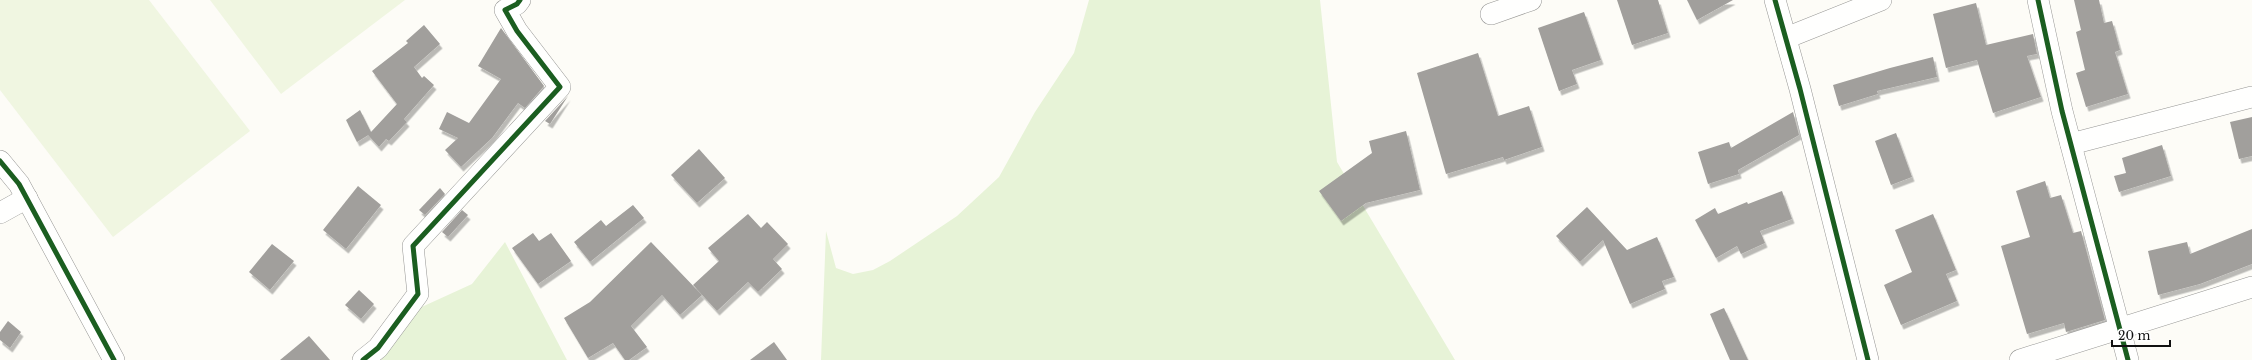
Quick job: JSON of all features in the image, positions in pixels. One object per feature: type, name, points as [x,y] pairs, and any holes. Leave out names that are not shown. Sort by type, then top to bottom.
[{"type":"street","points":[[363,360],[378,348],[418,294],[413,246],[560,87],[516,31],[505,10],[517,4],[520,0]]},
{"type":"street","points":[[1491,14],[1531,0]]},
{"type":"street","points":[[1775,0],[1868,360]]},
{"type":"street","points":[[1786,38],[1881,0]]},
{"type":"street","points":[[2038,0],[2071,144],[2128,360]]},
{"type":"street","points":[[2071,144],[2252,96]]},
{"type":"street","points":[[0,161],[19,184],[114,360]]},
{"type":"street","points":[[0,213],[26,198]]},
{"type":"street","points":[[2020,360],[2120,330],[2252,287]]},
{"type":"green space","points":[[0,0],[149,0],[250,131],[113,237],[0,90]]},
{"type":"green space","points":[[210,0],[405,0],[281,94]]},
{"type":"green space","points":[[1089,0],[1320,0],[1337,162],[1455,360],[821,360],[826,231],[836,268],[853,274],[873,270],[890,261],[957,216],[999,177],[1035,112],[1074,53]]},
{"type":"green space","points":[[505,242],[567,360],[381,360],[402,316],[472,284]]},
{"type":"building","points":[[1617,0],[1658,0],[1668,33],[1632,45]]},
{"type":"building","points":[[1687,0],[1733,0],[1697,20]]},
{"type":"building","points":[[2074,0],[2099,0],[2104,23],[2112,21],[2120,50],[2115,52],[2128,94],[2086,107],[2076,73],[2085,70],[2076,32],[2081,30]]},
{"type":"building","points":[[1976,3],[1986,45],[2033,34],[2037,54],[2027,56],[2041,97],[1993,113],[1977,60],[1946,68],[1933,14]]},
{"type":"building","points":[[1584,12],[1601,60],[1572,70],[1577,84],[1559,91],[1538,28]]},
{"type":"building","points":[[424,25],[440,44],[414,67],[422,78],[424,76],[434,85],[404,119],[407,122],[389,141],[386,139],[379,147],[368,135],[357,142],[346,120],[360,110],[371,132],[397,104],[372,71],[408,43],[406,41]]},
{"type":"building","points":[[501,28],[544,86],[525,108],[518,103],[492,138],[461,167],[445,150],[458,138],[439,129],[447,112],[469,123],[501,79],[478,66]]},
{"type":"building","points":[[1478,53],[1498,116],[1529,106],[1542,147],[1504,160],[1503,157],[1446,174],[1417,73]]},
{"type":"building","points":[[1933,57],[1937,77],[1877,91],[1878,94],[1839,106],[1833,85]]},
{"type":"building","points":[[568,96],[550,124],[545,121]]},
{"type":"building","points":[[1793,112],[1799,135],[1738,170],[1739,174],[1708,184],[1698,152],[1729,142],[1731,148]]},
{"type":"building","points":[[2252,117],[2252,156],[2239,159],[2230,122]]},
{"type":"building","points":[[1406,131],[1420,190],[1366,203],[1341,221],[1319,191],[1372,153],[1369,141]]},
{"type":"building","points":[[1896,133],[1912,177],[1891,185],[1875,141]]},
{"type":"building","points":[[2162,145],[2171,176],[2119,192],[2114,176],[2126,173],[2122,158]]},
{"type":"building","points":[[699,149],[725,178],[697,203],[671,175]]},
{"type":"building","points":[[2045,181],[2050,198],[2061,195],[2073,233],[2081,231],[2105,320],[2066,332],[2064,323],[2027,334],[2001,246],[2030,237],[2016,191]]},
{"type":"building","points":[[358,186],[381,205],[346,249],[323,230]]},
{"type":"building","points":[[440,188],[445,194],[425,215],[419,210]]},
{"type":"building","points":[[1782,191],[1792,219],[1760,231],[1765,243],[1741,254],[1737,246],[1716,258],[1695,220],[1715,208],[1718,214],[1747,202],[1748,204]]},
{"type":"building","points":[[633,205],[644,218],[590,262],[574,242],[601,220],[606,226]]},
{"type":"building","points":[[1587,207],[1627,250],[1657,237],[1674,277],[1662,281],[1665,289],[1630,304],[1603,240],[1580,262],[1556,236]]},
{"type":"building","points":[[462,210],[468,215],[448,237],[442,232]]},
{"type":"building","points":[[748,214],[761,228],[767,222],[788,244],[773,259],[782,269],[758,292],[748,282],[717,311],[693,285],[719,261],[708,248]]},
{"type":"building","points":[[1933,214],[1956,270],[1946,274],[1957,301],[1901,325],[1884,285],[1912,272],[1895,230]]},
{"type":"building","points":[[2252,229],[2252,264],[2200,284],[2158,295],[2148,251],[2187,242],[2190,254]]},
{"type":"building","points":[[533,233],[539,241],[551,233],[571,261],[538,284],[512,248]]},
{"type":"building","points":[[651,242],[702,295],[680,315],[662,295],[631,326],[647,347],[629,360],[625,360],[613,343],[588,358],[564,318],[590,302]]},
{"type":"building","points":[[272,244],[294,261],[270,290],[249,272]]},
{"type":"building","points":[[359,290],[374,304],[361,319],[345,305]]},
{"type":"building","points":[[1724,308],[1748,360],[1730,360],[1710,314]]},
{"type":"building","points":[[8,321],[21,332],[10,348],[0,340],[0,332]]},
{"type":"building","points":[[309,336],[330,360],[280,360]]},
{"type":"building","points":[[774,342],[787,360],[750,360]]},
{"type":"cycle path","points":[[363,360],[378,348],[418,294],[413,246],[560,87],[517,31],[505,10],[517,4],[520,0]]},
{"type":"cycle path","points":[[1775,0],[1800,89],[1868,360]]},
{"type":"cycle path","points":[[2038,0],[2062,111],[2128,360]]},
{"type":"cycle path","points":[[0,161],[19,184],[114,360]]}]
